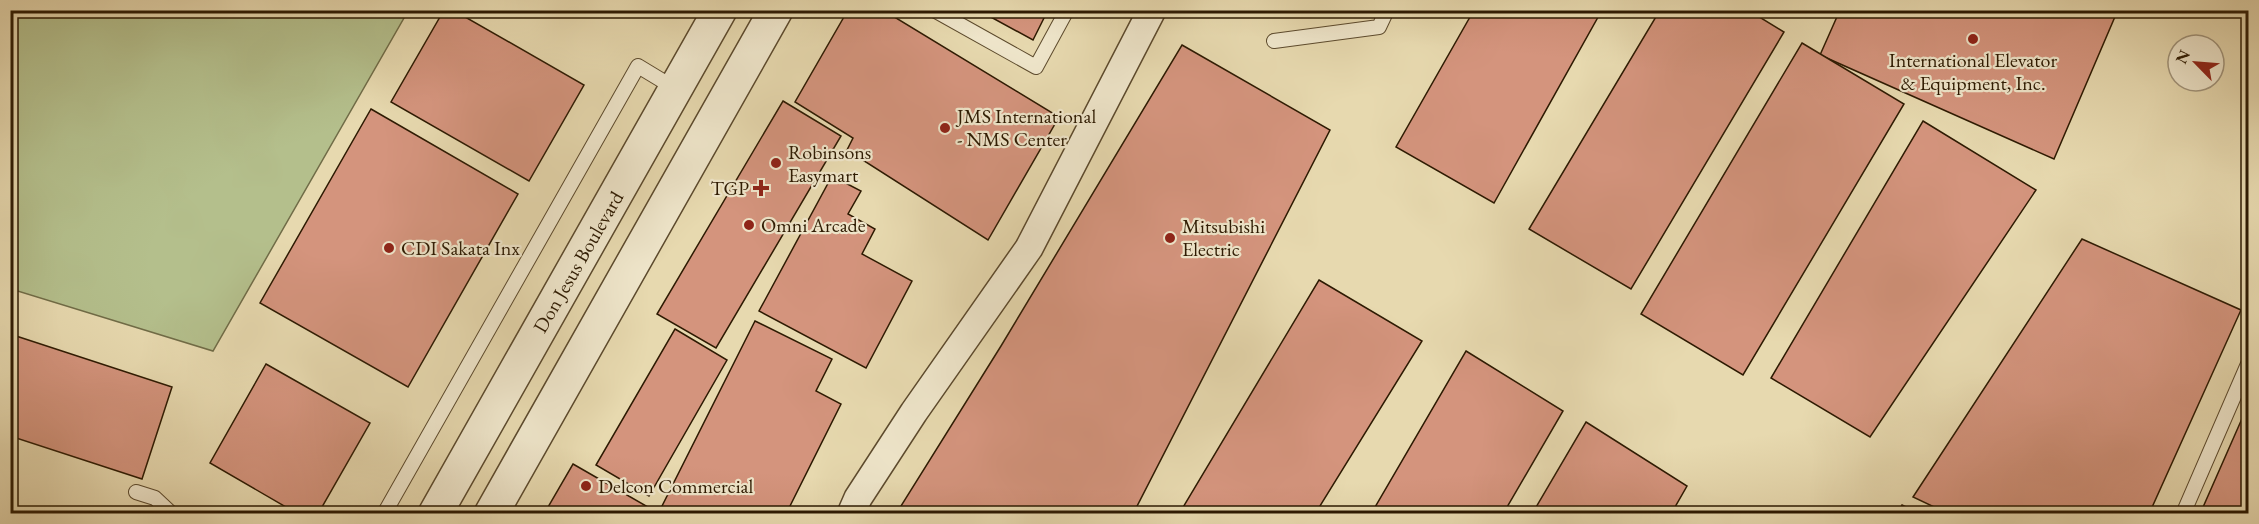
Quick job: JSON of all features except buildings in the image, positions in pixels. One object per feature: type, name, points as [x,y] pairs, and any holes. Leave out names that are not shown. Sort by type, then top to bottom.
[{"type":"street","points":[[491,513],[776,10]]},
{"type":"street","points":[[851,513],[858,498],[914,412],[1029,248],[1152,10]]},
{"type":"street","points":[[715,19],[752,52]]},
{"type":"street","name":"Don Jesus Boulevard","points":[[435,513],[715,19]]},
{"type":"lane","points":[[934,10],[1036,67],[1067,10]]},
{"type":"lane","points":[[1274,41],[1379,27],[1387,10]]},
{"type":"lane","points":[[384,513],[638,66],[676,89]]},
{"type":"lane","points":[[2183,513],[2248,364]]},
{"type":"lane","points":[[136,492],[155,498],[172,513]]},
{"type":"green space","points":[[10,11],[408,11],[213,351],[11,289]]},
{"type":"place","name":"International Elevator & Equipment, Inc.","points":[[1973,39]]},
{"type":"place","name":"JMS International - NMS Center","points":[[945,128]]},
{"type":"place","name":"Robinsons Easymart","points":[[776,163]]},
{"type":"place","name":"TGP","points":[[761,188]]},
{"type":"place","name":"Omni Arcade","points":[[749,225]]},
{"type":"place","name":"Mitsubishi Electric","points":[[1170,238]]},
{"type":"place","name":"CDI Sakata Inx","points":[[389,248]]},
{"type":"place","name":"Delcon Commercial","points":[[586,486]]}]
